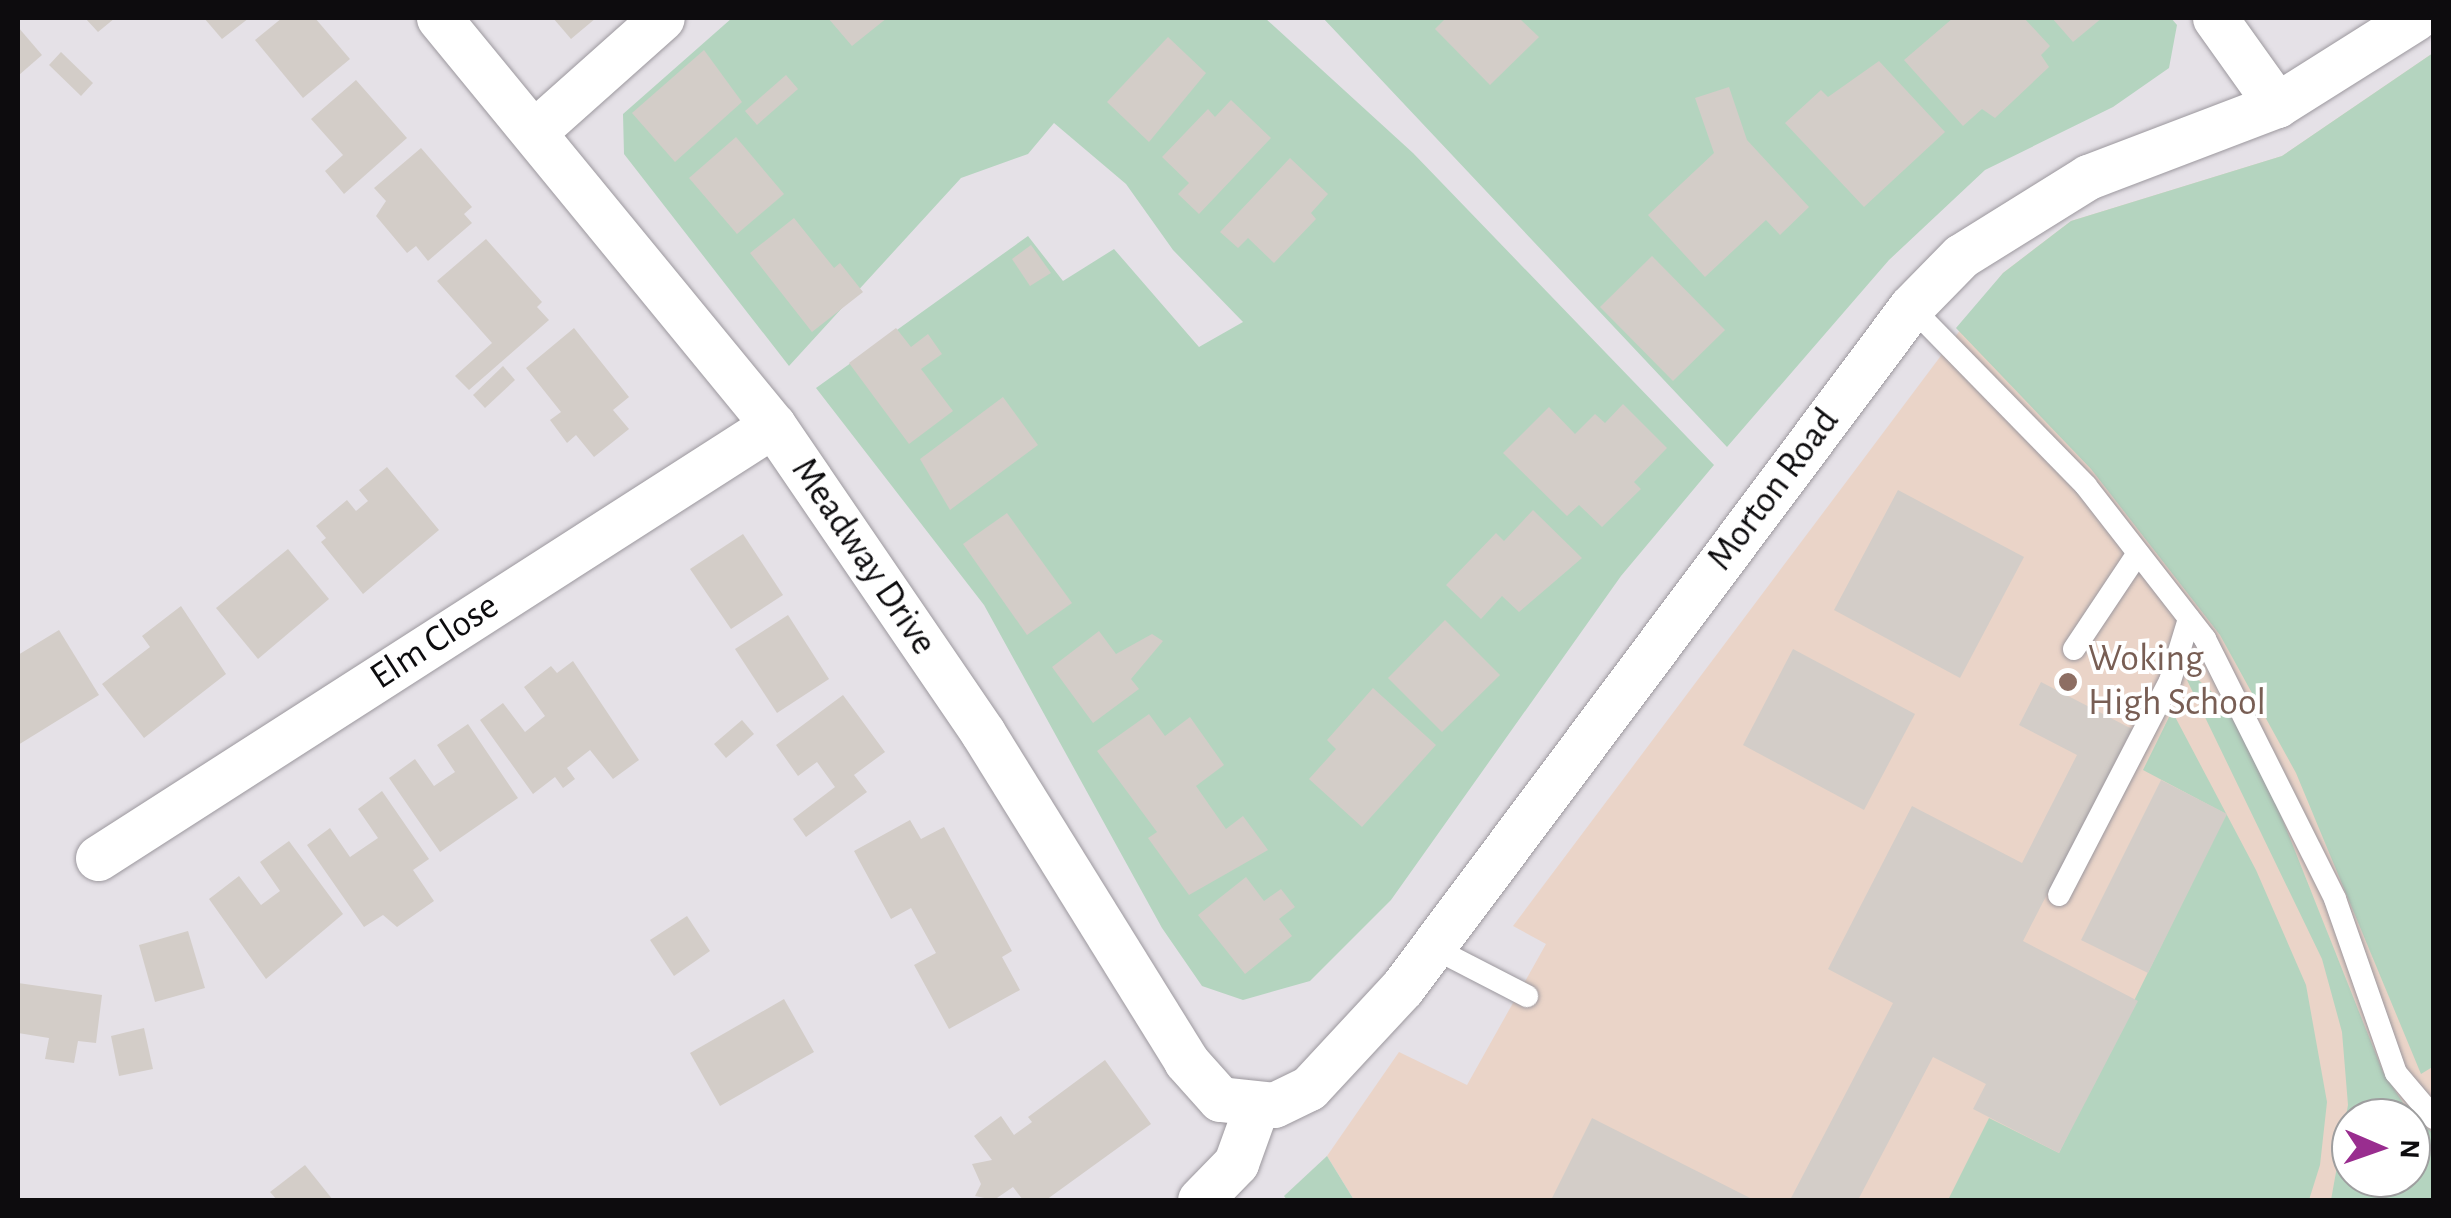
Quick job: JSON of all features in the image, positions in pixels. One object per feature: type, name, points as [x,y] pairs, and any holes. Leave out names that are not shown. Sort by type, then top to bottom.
[{"type":"street","name":"Meadway Drive","points":[[439,18],[772,425],[983,733],[1186,1061],[1220,1099],[1256,1104]]},
{"type":"street","points":[[534,132],[662,18]]},
{"type":"street","points":[[2215,18],[2277,105]]},
{"type":"street","name":"Morton Road","points":[[1256,1104],[1294,1099],[1310,1088],[1432,946],[1911,307],[1961,256],[2024,211],[2088,177],[2277,105],[2415,18]]},
{"type":"street","name":"Elm Close","points":[[98,858],[772,425]]},
{"type":"street","points":[[1200,1200],[1236,1163],[1256,1104]]},
{"type":"lane","points":[[1911,307],[2086,486],[2188,619],[2287,794],[2335,899],[2396,1073],[2434,1118]]},
{"type":"lane","points":[[2074,649],[2138,553]]},
{"type":"lane","points":[[2060,895],[2170,681],[2188,619]]},
{"type":"lane","points":[[1432,946],[1528,996]]},
{"type":"shaded area","name":"Woking High School","points":[[2433,53],[2433,1200],[1354,1200],[1327,1156],[1399,1052],[1467,1085],[1546,944],[1513,926],[2003,273],[2071,221],[2282,156]]},
{"type":"green space","points":[[732,18],[1265,18],[1413,153],[1714,465],[1621,576],[1391,900],[1310,981],[1243,1000],[1202,986],[1162,928],[984,605],[816,388],[1028,236],[1063,281],[1114,249],[1199,347],[1243,322],[1173,250],[1126,184],[1054,123],[1028,154],[961,178],[789,366],[624,154],[623,114]]},
{"type":"green space","points":[[1323,18],[2171,18],[2177,25],[2169,68],[2113,107],[1985,170],[1889,260],[1727,447]]},
{"type":"green space","points":[[2433,53],[2434,1066],[2421,1074],[2296,773],[2220,635],[2091,469],[1956,328],[2003,273],[2071,221],[2282,156]]},
{"type":"green space","points":[[2195,677],[2222,701],[2266,778],[2383,1072],[2400,1098],[2347,1098],[2342,1032],[2322,959],[2187,680]]},
{"type":"green space","points":[[2172,711],[2256,870],[2306,985],[2327,1102],[2320,1165],[2309,1200],[1948,1200],[1989,1118],[2059,1153],[2226,814],[2143,770]]},
{"type":"green space","points":[[2433,1133],[2433,1200],[2331,1200],[2431,1198]]},
{"type":"green space","points":[[1327,1156],[1354,1200],[1287,1200],[1284,1196]]},
{"type":"building","points":[[85,18],[115,18],[98,32]]},
{"type":"building","points":[[204,18],[249,18],[222,39]]},
{"type":"building","points":[[282,18],[315,18],[350,59],[303,98],[255,40]]},
{"type":"building","points":[[553,18],[596,18],[571,39]]},
{"type":"building","points":[[828,18],[887,18],[852,46]]},
{"type":"building","points":[[1446,18],[1519,18],[1539,37],[1490,85],[1435,29]]},
{"type":"building","points":[[1953,18],[2024,18],[2050,46],[2041,55],[2049,67],[1995,118],[1982,109],[1963,126],[1904,60]]},
{"type":"building","points":[[2052,18],[2102,18],[2073,42]]},
{"type":"building","points":[[18,27],[42,55],[19,75],[18,74]]},
{"type":"building","points":[[1168,37],[1206,73],[1149,142],[1107,102]]},
{"type":"building","points":[[704,50],[742,102],[675,162],[632,113]]},
{"type":"building","points":[[61,52],[93,83],[81,96],[49,65]]},
{"type":"building","points":[[1879,61],[1945,132],[1864,207],[1785,123],[1821,90],[1828,97]]},
{"type":"building","points":[[786,75],[798,89],[757,125],[745,111]]},
{"type":"building","points":[[356,80],[407,138],[344,194],[325,171],[343,155],[311,119]]},
{"type":"building","points":[[1729,87],[1747,140],[1809,207],[1780,235],[1766,220],[1705,277],[1648,215],[1714,153],[1695,98]]},
{"type":"building","points":[[1231,100],[1271,138],[1199,214],[1178,194],[1189,183],[1162,157],[1208,109],[1215,117]]},
{"type":"building","points":[[736,137],[784,194],[737,234],[689,178]]},
{"type":"building","points":[[421,148],[472,207],[464,214],[472,223],[428,261],[416,246],[407,253],[376,216],[386,201],[374,188]]},
{"type":"building","points":[[1290,158],[1328,194],[1311,213],[1316,219],[1274,263],[1248,238],[1238,248],[1220,232]]},
{"type":"building","points":[[794,218],[834,268],[840,263],[863,292],[812,332],[750,253]]},
{"type":"building","points":[[486,239],[542,302],[537,307],[549,320],[469,390],[455,376],[492,343],[437,281]]},
{"type":"building","points":[[1031,245],[1051,273],[1030,286],[1012,259]]},
{"type":"building","points":[[1652,256],[1725,330],[1673,381],[1600,307]]},
{"type":"building","points":[[574,328],[629,397],[613,410],[629,429],[594,457],[576,435],[567,443],[550,420],[561,412],[526,368]]},
{"type":"building","points":[[896,328],[911,347],[928,334],[942,354],[921,369],[953,411],[909,444],[849,363]]},
{"type":"building","points":[[503,366],[515,380],[485,408],[473,395]]},
{"type":"building","points":[[1003,397],[1038,445],[950,510],[920,459]]},
{"type":"building","points":[[1623,404],[1667,448],[1634,482],[1641,489],[1602,527],[1579,505],[1567,516],[1503,453],[1549,407],[1575,434],[1595,414],[1605,423]]},
{"type":"building","points":[[387,467],[439,530],[363,594],[321,542],[326,538],[316,526],[347,500],[356,511],[368,501],[359,490]]},
{"type":"building","points":[[1898,490],[2024,557],[1960,678],[1834,610]]},
{"type":"building","points":[[1533,510],[1582,558],[1519,612],[1502,596],[1481,619],[1446,585],[1496,533],[1504,541]]},
{"type":"building","points":[[1007,513],[1072,603],[1027,635],[963,544]]},
{"type":"building","points":[[743,534],[783,595],[731,629],[690,569]]},
{"type":"building","points":[[288,549],[329,599],[258,659],[216,608]]},
{"type":"building","points":[[181,606],[226,674],[144,738],[102,684],[150,647],[142,636]]},
{"type":"building","points":[[788,615],[829,679],[777,713],[735,649]]},
{"type":"building","points":[[1445,620],[1500,675],[1442,732],[1388,678]]},
{"type":"building","points":[[59,630],[99,695],[18,745],[18,655]]},
{"type":"building","points":[[1099,631],[1116,654],[1152,634],[1163,641],[1131,679],[1139,689],[1093,723],[1052,667]]},
{"type":"building","points":[[1793,649],[1915,714],[1864,810],[1743,745]]},
{"type":"building","points":[[573,661],[639,760],[613,779],[590,750],[567,768],[575,779],[563,788],[555,777],[533,794],[480,720],[503,703],[525,732],[545,716],[524,687],[551,666],[557,673]]},
{"type":"building","points":[[2041,682],[2132,729],[2023,941],[2138,1001],[2059,1153],[1973,1109],[1986,1084],[1933,1057],[1858,1200],[1790,1200],[1893,1003],[1828,969],[1912,806],[2022,863],[2077,755],[2019,725]]},
{"type":"building","points":[[1373,688],[1436,745],[1362,827],[1309,779],[1336,749],[1327,740]]},
{"type":"building","points":[[843,695],[885,752],[854,775],[867,792],[806,837],[793,819],[835,787],[817,762],[798,776],[776,745]]},
{"type":"building","points":[[1149,714],[1165,736],[1190,717],[1224,765],[1196,786],[1226,829],[1243,816],[1268,850],[1189,895],[1148,838],[1157,832],[1097,751]]},
{"type":"building","points":[[742,720],[754,734],[726,758],[714,744]]},
{"type":"building","points":[[468,724],[518,798],[440,852],[389,778],[415,759],[434,786],[455,772],[437,745]]},
{"type":"building","points":[[2161,780],[2227,814],[2148,973],[2081,940]]},
{"type":"building","points":[[382,791],[429,859],[413,870],[434,901],[397,927],[383,915],[364,927],[307,845],[330,828],[350,857],[378,838],[358,809]]},
{"type":"building","points":[[910,820],[921,839],[944,827],[1012,951],[1002,957],[1020,990],[949,1029],[914,965],[936,953],[911,908],[891,919],[854,851]]},
{"type":"building","points":[[289,841],[343,914],[266,979],[209,899],[239,876],[261,905],[280,891],[260,862]]},
{"type":"building","points":[[1246,877],[1264,901],[1281,889],[1295,907],[1279,919],[1292,936],[1245,974],[1198,915]]},
{"type":"building","points":[[687,916],[710,951],[674,976],[650,940]]},
{"type":"building","points":[[188,931],[205,988],[155,1002],[139,945]]},
{"type":"building","points":[[18,983],[102,995],[96,1043],[78,1041],[74,1063],[45,1059],[49,1038],[18,1033]]},
{"type":"building","points":[[784,999],[814,1052],[720,1106],[690,1053]]},
{"type":"building","points":[[144,1028],[153,1069],[119,1076],[111,1036]]},
{"type":"building","points":[[1105,1060],[1151,1124],[1046,1200],[1023,1200],[1013,1187],[994,1200],[975,1196],[981,1184],[972,1164],[992,1160],[974,1136],[1001,1116],[1014,1135],[1032,1122],[1028,1117]]},
{"type":"building","points":[[1592,1118],[1754,1200],[1551,1200]]},
{"type":"building","points":[[305,1165],[333,1200],[277,1200],[270,1192]]},
{"type":"place","name":"Woking High School","points":[[2068,682]]}]
